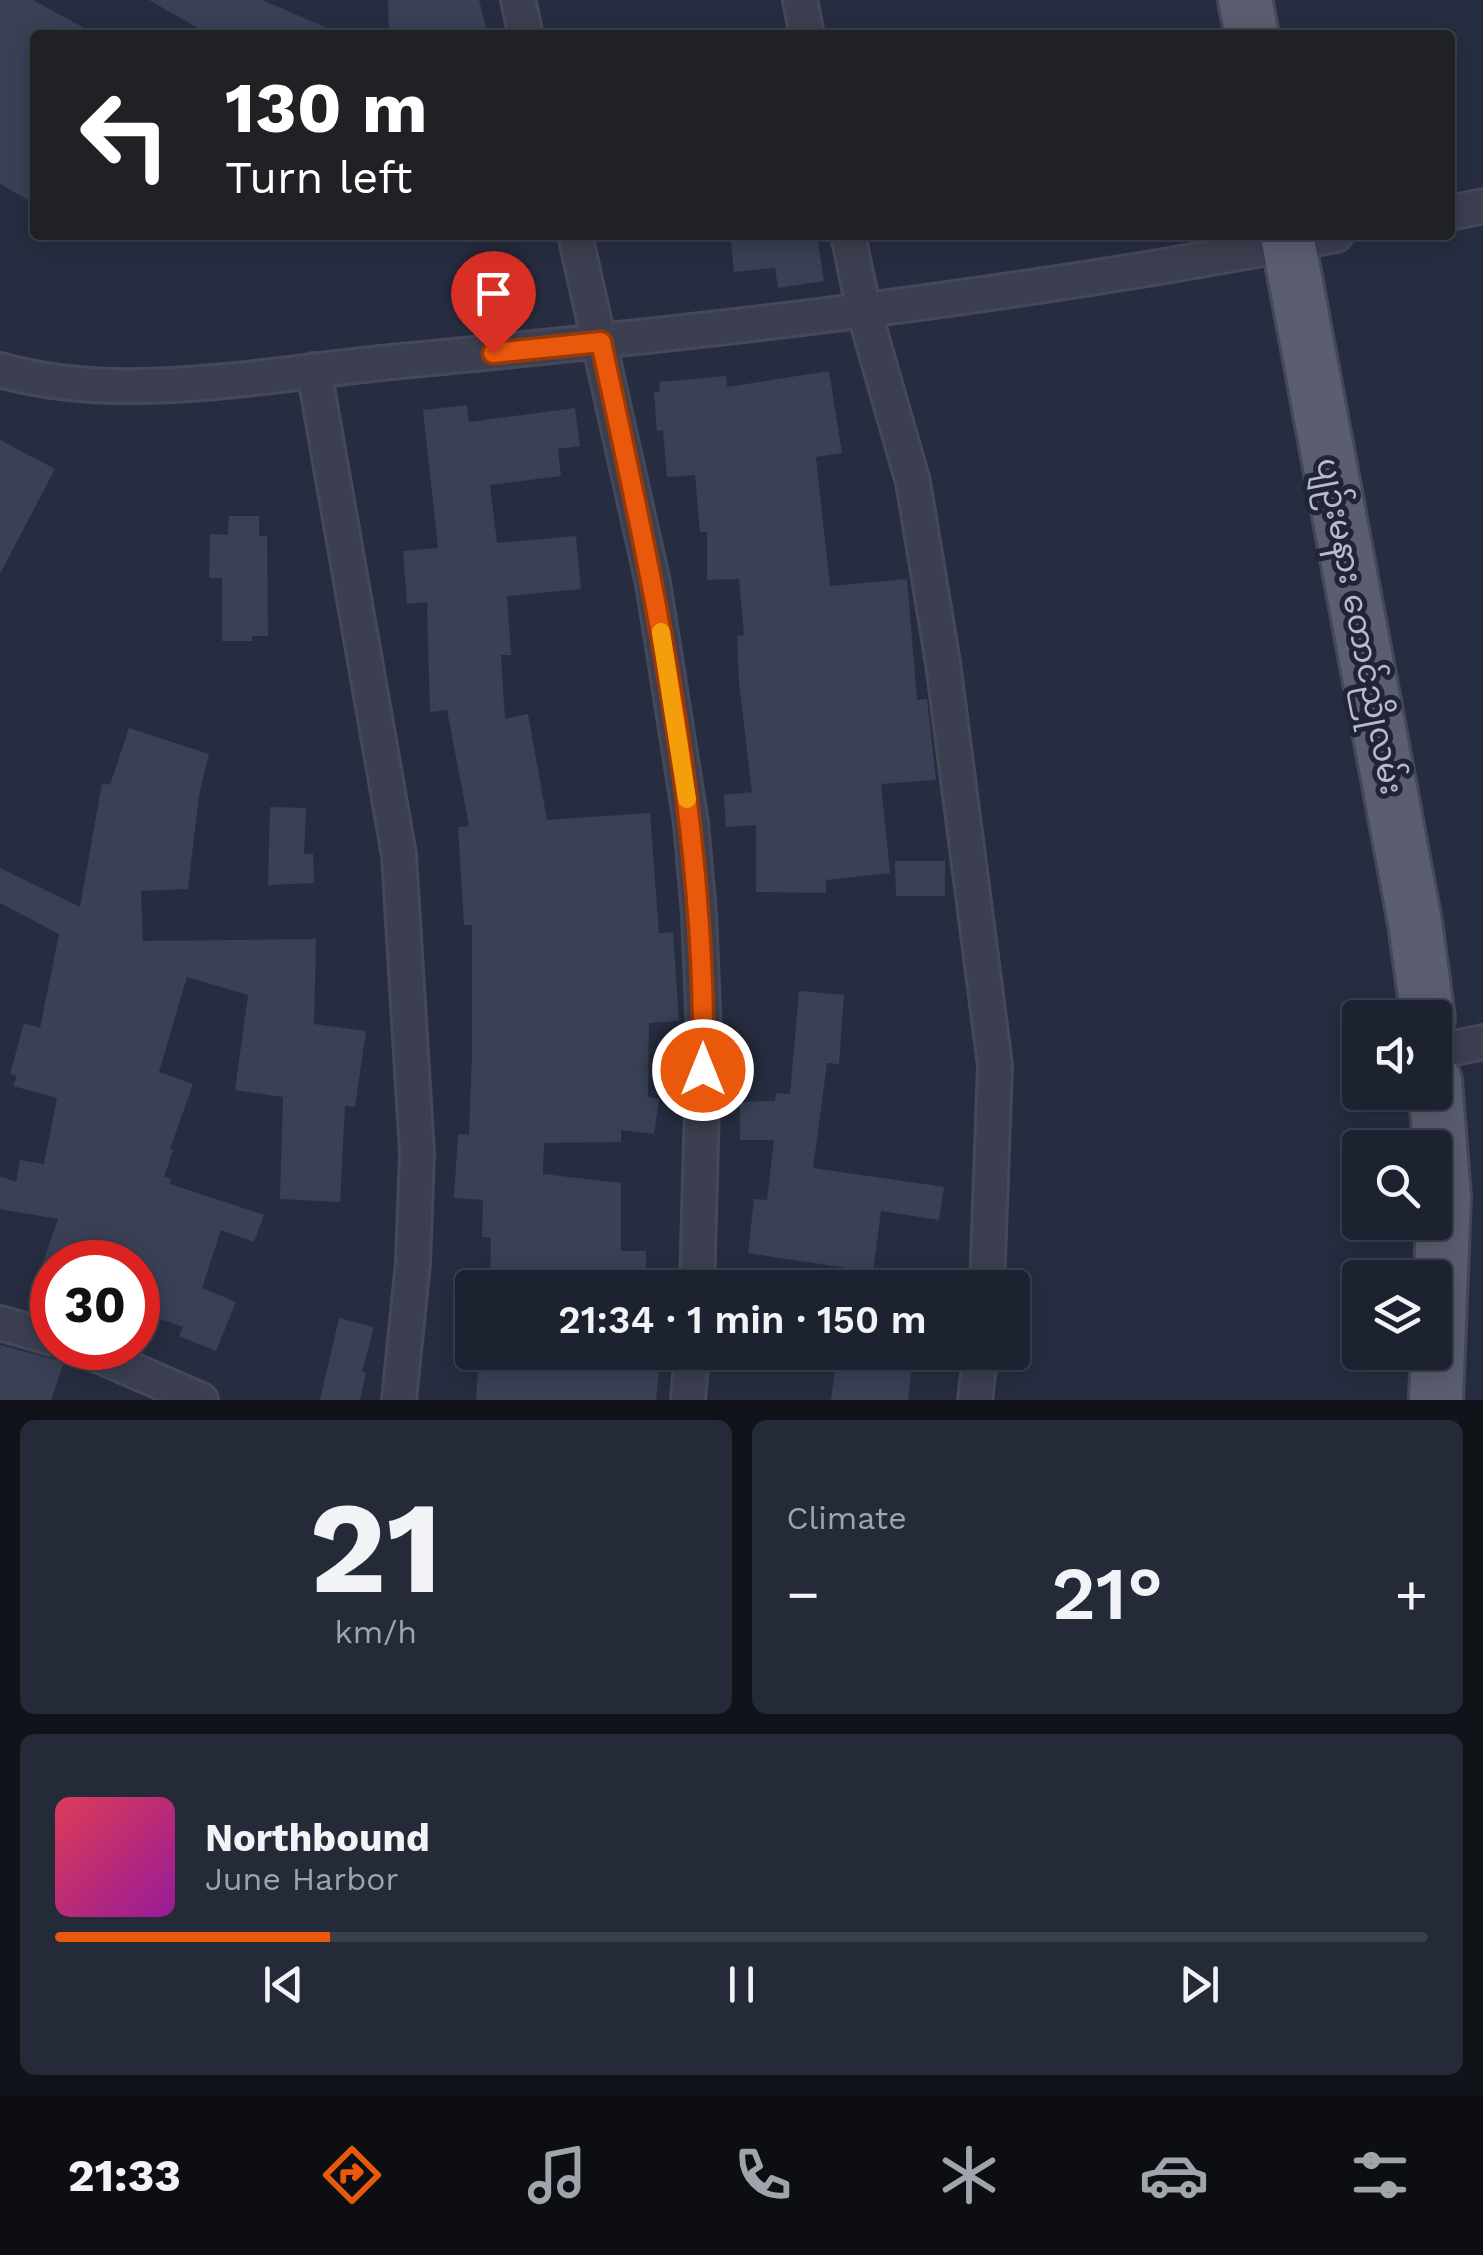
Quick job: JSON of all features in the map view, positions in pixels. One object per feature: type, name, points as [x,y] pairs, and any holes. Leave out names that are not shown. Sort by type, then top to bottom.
[{"type":"main road","points":[[1246,0],[1251,30]]},
{"type":"main road","name":"ပျဉ်းမနား တောင်ညိုလမ်း","points":[[1304,240],[1426,1000]]},
{"type":"main road","points":[[1436,1400],[1444,1197],[1437,1110]]},
{"type":"street","points":[[518,0],[525,30]]},
{"type":"street","points":[[800,0],[806,30]]},
{"type":"street","points":[[1455,211],[1483,206]]},
{"type":"street","points":[[576,240],[653,583],[690,823],[700,914],[704,1033],[697,1270]]},
{"type":"street","points":[[849,240],[864,311],[914,482],[942,663],[995,1065],[988,1270]]},
{"type":"street","points":[[0,370],[60,384],[201,381],[601,342],[864,311],[1292,240]]},
{"type":"street","points":[[314,370],[399,855],[418,1153],[413,1263],[399,1400]]},
{"type":"street","points":[[1452,1048],[1483,1042]]},
{"type":"street","points":[[0,1322],[30,1331]]},
{"type":"street","points":[[132,1370],[201,1400]]},
{"type":"street","points":[[688,1400],[690,1370]]},
{"type":"street","points":[[975,1400],[979,1370]]},
{"type":"building","points":[[0,0],[33,0],[88,30],[30,30],[30,201],[0,184]]},
{"type":"building","points":[[149,0],[262,0],[332,30],[201,30]]},
{"type":"building","points":[[388,0],[479,0],[487,30],[389,30]]},
{"type":"building","points":[[731,240],[818,240],[824,281],[778,288],[775,268],[734,272]]},
{"type":"building","points":[[829,371],[842,453],[816,457],[830,586],[907,579],[917,700],[927,699],[936,780],[881,784],[890,873],[826,880],[826,893],[756,892],[756,825],[726,827],[724,795],[752,792],[739,683],[737,636],[744,635],[739,579],[707,580],[707,532],[700,532],[695,475],[667,477],[663,430],[657,431],[654,392],[660,392],[659,382],[726,376],[727,387]]},
{"type":"building","points":[[467,405],[469,422],[575,408],[580,446],[558,449],[561,476],[490,485],[497,543],[576,536],[581,589],[507,596],[511,655],[501,655],[505,719],[528,714],[547,820],[650,813],[659,933],[673,932],[679,1021],[649,1023],[648,1097],[659,1099],[654,1134],[621,1130],[621,1142],[544,1143],[543,1174],[621,1183],[621,1251],[646,1251],[646,1270],[490,1270],[491,1238],[482,1237],[483,1200],[454,1198],[458,1134],[469,1135],[472,925],[464,925],[458,827],[469,826],[447,710],[430,712],[427,602],[407,604],[403,551],[438,548],[423,410]]},
{"type":"building","points":[[0,440],[55,469],[0,574]]},
{"type":"building","points":[[229,516],[259,516],[259,536],[267,536],[268,636],[252,636],[252,641],[222,641],[222,578],[209,578],[210,534],[228,535]]},
{"type":"building","points":[[129,728],[209,754],[199,795],[188,889],[141,891],[143,941],[316,939],[314,1024],[366,1031],[355,1107],[345,1106],[340,1202],[280,1199],[283,1097],[235,1090],[248,995],[187,977],[159,1072],[193,1084],[164,1177],[171,1179],[170,1184],[264,1215],[254,1242],[221,1230],[202,1288],[236,1302],[216,1351],[179,1336],[183,1327],[160,1319],[160,1240],[51,1240],[58,1219],[0,1209],[0,1176],[16,1182],[20,1160],[44,1164],[57,1098],[13,1086],[17,1076],[10,1074],[24,1023],[40,1028],[59,934],[0,903],[0,868],[80,907],[102,783],[110,785]]},
{"type":"building","points":[[270,807],[306,808],[304,854],[313,854],[314,883],[268,885]]},
{"type":"building","points":[[895,861],[945,861],[945,896],[896,896]]},
{"type":"building","points":[[799,991],[844,995],[839,1064],[827,1063],[813,1168],[944,1187],[939,1220],[881,1211],[873,1270],[748,1253],[754,1199],[767,1200],[774,1140],[740,1140],[740,1102],[775,1101],[776,1093],[790,1094]]},
{"type":"building","points":[[339,1318],[374,1327],[362,1372],[366,1373],[360,1400],[320,1400]]},
{"type":"building","points":[[0,1345],[30,1353],[30,1370],[61,1370],[51,1400],[0,1400]]},
{"type":"building","points":[[478,1370],[659,1371],[656,1400],[476,1400]]},
{"type":"building","points":[[835,1370],[912,1370],[908,1400],[831,1400]]},
{"type":"slow traffic","points":[[661,632],[687,799]]},
{"type":"route","points":[[493,353],[601,342],[653,583],[690,823],[700,914],[703,1070]]}]
